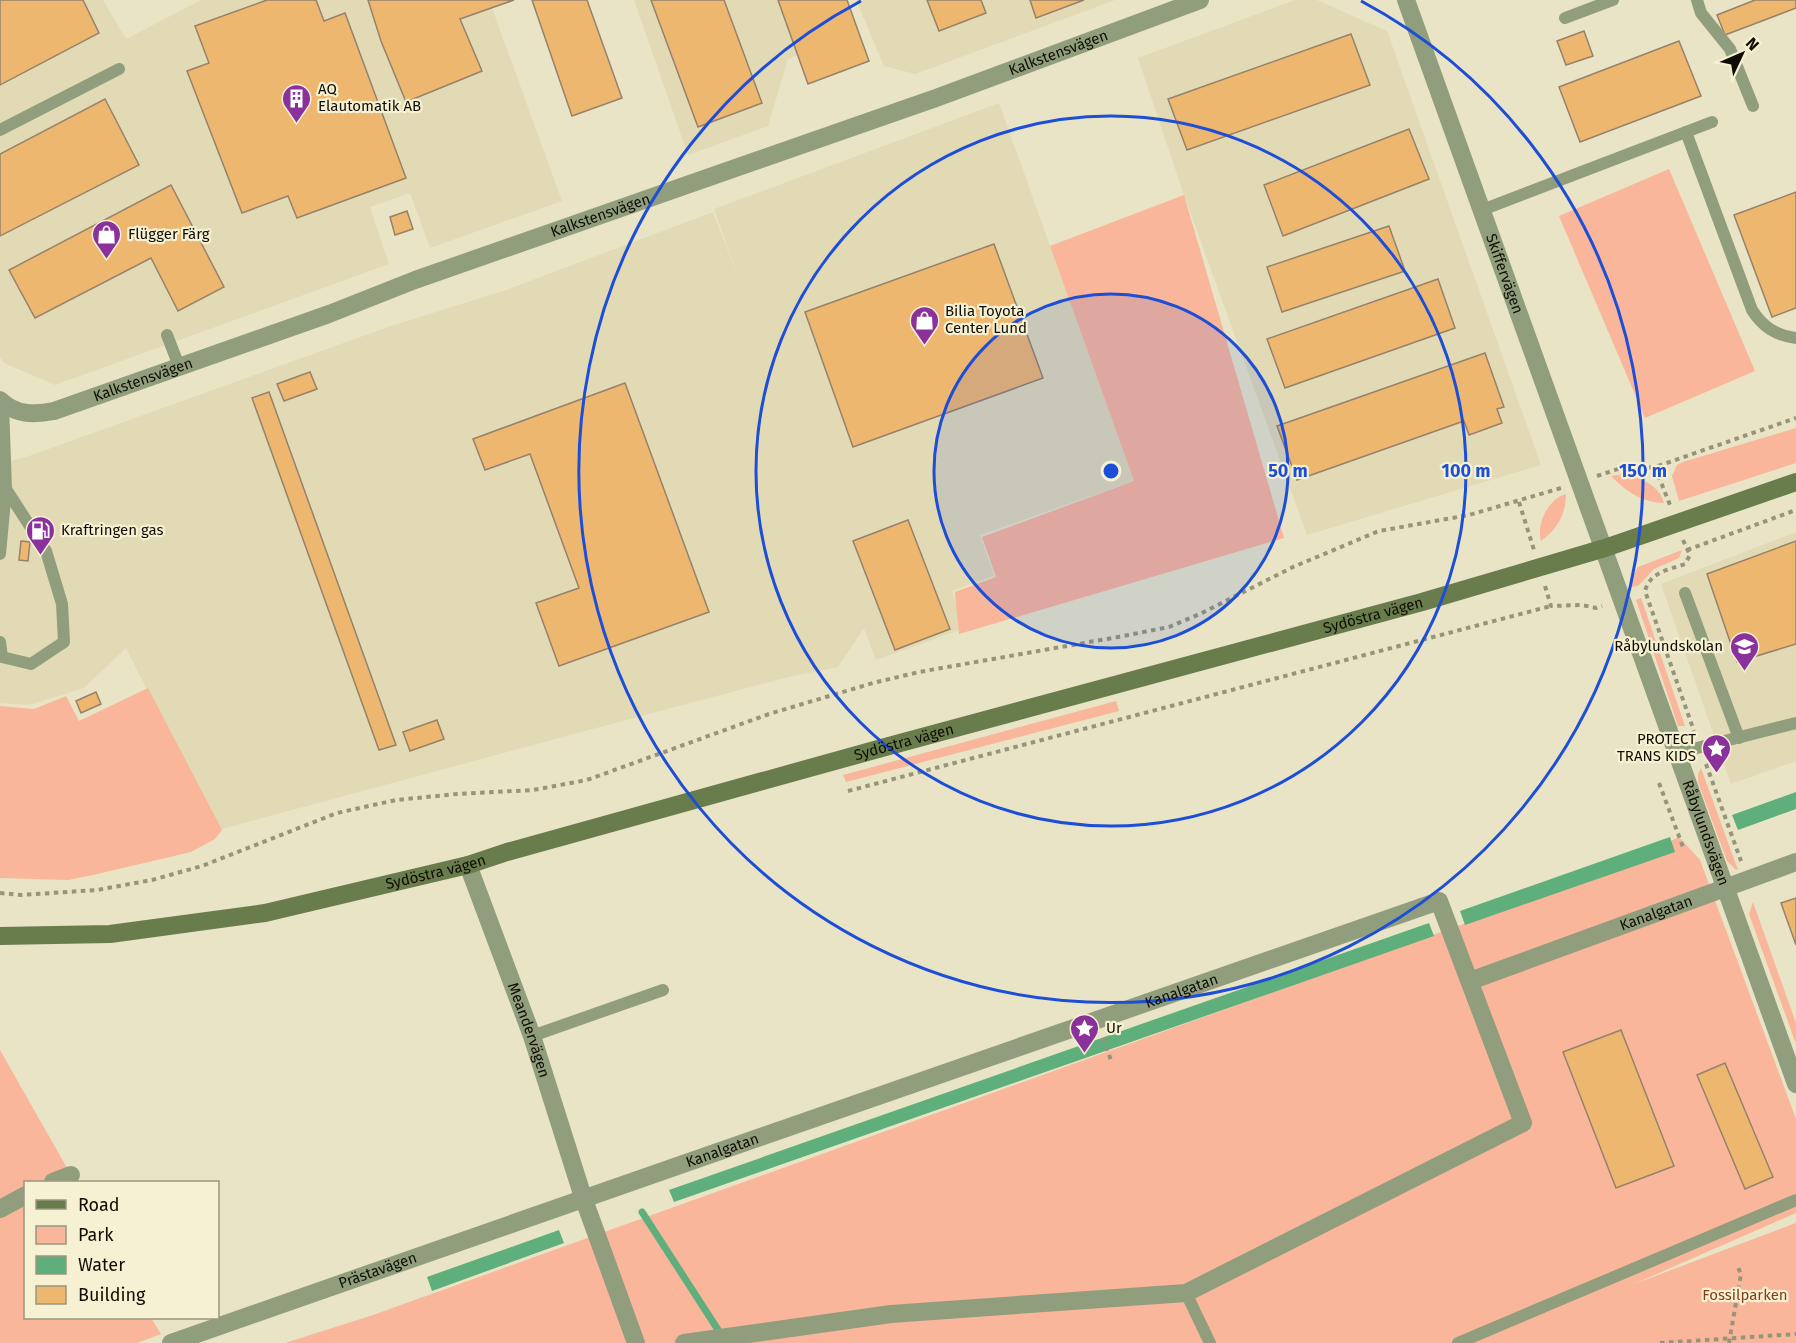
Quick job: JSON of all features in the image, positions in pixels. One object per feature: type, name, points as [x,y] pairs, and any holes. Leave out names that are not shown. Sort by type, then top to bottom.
[{"type":"main road","name":"Sydöstra vägen","points":[[0,936],[110,934],[265,913],[468,865],[507,852],[889,746],[1540,568],[1677,525],[1796,482]]},
{"type":"street","name":"Kalkstensvägen","points":[[1,405],[35,414],[54,411],[329,314],[416,280],[936,98],[1200,0]]},
{"type":"street","name":"Skiffervägen","points":[[1406,0],[1605,548]]},
{"type":"street","name":"Råbylundsvägen","points":[[1605,548],[1794,1074]]},
{"type":"street","name":"Kanalgatan","points":[[583,1197],[1086,1025],[1439,901],[1470,981],[1796,862]]},
{"type":"street","name":"Meandervägen","points":[[468,865],[532,1036],[583,1197],[636,1343]]},
{"type":"street","points":[[684,1343],[891,1314],[1186,1293],[1523,1123],[1470,981]]},
{"type":"street","points":[[56,1181],[71,1175]]},
{"type":"street","points":[[0,1209],[24,1196]]},
{"type":"street","name":"Prästavägen","points":[[171,1343],[583,1197]]},
{"type":"lane","points":[[1565,18],[1613,0]]},
{"type":"lane","points":[[1697,0],[1701,13],[1730,49],[1753,106]]},
{"type":"lane","points":[[0,130],[119,69]]},
{"type":"lane","points":[[1482,210],[1712,122]]},
{"type":"lane","points":[[1686,132],[1752,310],[1761,323],[1773,332],[1796,338]]},
{"type":"lane","points":[[167,334],[179,366]]},
{"type":"lane","points":[[0,554],[6,489],[1,405]]},
{"type":"lane","points":[[0,642],[2,657],[31,664],[64,642],[62,604],[46,551],[6,489]]},
{"type":"lane","points":[[1685,593],[1739,738]]},
{"type":"lane","points":[[1677,753],[1796,723]]},
{"type":"lane","points":[[532,1036],[663,990]]},
{"type":"lane","points":[[1458,1343],[1796,1200]]},
{"type":"lane","points":[[1186,1293],[1210,1343]]},
{"type":"path","points":[[0,893],[21,895],[97,890],[152,880],[202,866],[337,813],[396,800],[533,790],[587,780],[770,714],[873,683],[919,672],[1169,627],[1200,614],[1293,567],[1379,531],[1469,515],[1519,502],[1627,466],[1642,468],[1655,466],[1796,418]]},
{"type":"path","points":[[1655,466],[1689,555],[1685,564],[1658,573],[1648,582],[1645,591],[1747,879]]},
{"type":"path","points":[[1519,502],[1551,606]]},
{"type":"path","points":[[1687,550],[1796,510]]},
{"type":"path","points":[[848,790],[1551,606],[1582,605],[1597,610],[1610,604]]},
{"type":"path","points":[[1659,783],[1683,847]]},
{"type":"path","points":[[1730,1340],[1741,1274],[1737,1265]]},
{"type":"path","points":[[1660,1343],[1796,1334]]},
{"type":"shaded area","points":[[0,0],[103,0],[126,39],[201,0],[484,0],[492,8],[562,201],[430,248],[410,193],[370,207],[389,264],[55,385],[4,363],[0,356]]},
{"type":"shaded area","points":[[634,0],[778,0],[798,55],[788,59],[768,126],[688,155]]},
{"type":"shaded area","points":[[856,0],[1115,0],[915,74],[884,66]]},
{"type":"shaded area","points":[[1295,0],[1317,0],[1387,31],[1541,465],[1307,535],[1184,195],[1138,58]]},
{"type":"shaded area","points":[[999,103],[1134,481],[980,535],[994,576],[952,591],[965,628],[876,660],[864,628],[838,667],[789,677],[218,830],[126,648],[84,688],[29,705],[0,703],[0,464],[29,456],[388,327],[506,290],[713,212],[738,277],[714,209]]},
{"type":"shaded area","name":"Råbylundskolan","points":[[1796,532],[1796,761],[1731,784],[1661,584]]},
{"type":"green space","points":[[1669,169],[1755,371],[1645,418],[1559,216]]},
{"type":"green space","points":[[1184,195],[1284,538],[959,634],[955,592],[996,577],[982,537],[1134,481],[1050,246]]},
{"type":"green space","points":[[1796,428],[1796,463],[1679,501],[1672,476],[1677,465]]},
{"type":"green space","points":[[1623,474],[1654,487],[1664,503],[1648,501],[1635,495],[1611,476]]},
{"type":"green space","points":[[1566,494],[1560,521],[1541,541],[1540,527],[1545,513],[1554,501]]},
{"type":"green space","points":[[1682,550],[1679,558],[1654,569],[1638,586],[1632,587],[1631,580],[1638,567]]},
{"type":"green space","points":[[1641,598],[1685,726],[1678,726],[1636,600]]},
{"type":"green space","points":[[148,688],[222,830],[215,839],[191,852],[68,880],[0,878],[0,706],[34,709],[66,696],[79,721]]},
{"type":"green space","points":[[1116,701],[1119,711],[846,782],[843,775]]},
{"type":"green space","points":[[1701,768],[1738,870],[1727,861],[1698,782]]},
{"type":"green space","name":"Fossilparken","points":[[1679,837],[1700,860],[1796,1119],[1796,1213],[1634,1284],[1796,1223],[1796,1343],[285,1343],[373,1315],[1600,875]]},
{"type":"green space","points":[[1753,902],[1796,1023],[1796,1044],[1749,914]]},
{"type":"green space","points":[[0,1050],[74,1181],[24,1181],[24,1319],[152,1319],[161,1334],[137,1343],[0,1343]]},
{"type":"water","points":[[1796,792],[1796,809],[1738,830],[1732,815]]},
{"type":"water","points":[[1670,837],[1675,852],[1465,925],[1460,911]]},
{"type":"water","points":[[1429,923],[1434,936],[674,1202],[669,1190]]},
{"type":"water","points":[[559,1230],[564,1243],[432,1291],[427,1277]]},
{"type":"building","points":[[0,0],[83,0],[99,33],[0,85]]},
{"type":"building","name":"AQ Elautomatik AB","points":[[267,0],[316,0],[324,21],[345,13],[406,178],[297,218],[288,196],[242,213],[187,71],[209,63],[195,26]]},
{"type":"building","points":[[368,0],[514,0],[460,19],[482,71],[406,102],[381,41]]},
{"type":"building","points":[[532,0],[587,0],[622,98],[572,116]]},
{"type":"building","points":[[651,0],[724,0],[762,103],[698,127]]},
{"type":"building","points":[[778,0],[847,0],[869,61],[808,84]]},
{"type":"building","points":[[927,0],[981,0],[986,13],[939,31]]},
{"type":"building","points":[[1030,0],[1084,0],[1036,18]]},
{"type":"building","points":[[1755,0],[1796,0],[1796,8],[1725,35],[1717,15]]},
{"type":"building","points":[[1584,31],[1593,56],[1566,65],[1557,41]]},
{"type":"building","points":[[1351,34],[1370,85],[1187,150],[1168,99]]},
{"type":"building","points":[[1679,41],[1701,96],[1580,142],[1559,87]]},
{"type":"building","points":[[105,99],[139,165],[0,236],[0,154]]},
{"type":"building","points":[[1409,129],[1429,179],[1283,236],[1264,185]]},
{"type":"building","points":[[171,185],[224,287],[178,311],[151,258],[35,318],[9,270]]},
{"type":"building","points":[[1796,192],[1796,308],[1772,317],[1734,215]]},
{"type":"building","points":[[407,211],[413,229],[395,235],[390,217]]},
{"type":"building","points":[[1389,226],[1405,271],[1282,312],[1267,267]]},
{"type":"building","name":"Bilia Toyota Center Lund","points":[[994,244],[1043,378],[853,447],[805,312]]},
{"type":"building","points":[[1438,279],[1455,328],[1285,388],[1267,339]]},
{"type":"building","points":[[1485,353],[1504,407],[1497,409],[1502,423],[1469,435],[1464,421],[1297,480],[1277,426]]},
{"type":"building","points":[[310,372],[317,389],[284,401],[277,384]]},
{"type":"building","points":[[625,383],[709,612],[559,666],[536,603],[579,588],[530,454],[485,470],[473,439]]},
{"type":"building","points":[[269,392],[396,745],[379,750],[252,398]]},
{"type":"building","points":[[908,520],[950,629],[895,650],[853,541]]},
{"type":"building","points":[[21,541],[30,542],[28,561],[19,560]]},
{"type":"building","points":[[1796,541],[1796,644],[1737,662],[1707,574]]},
{"type":"building","points":[[96,692],[101,704],[81,713],[76,701]]},
{"type":"building","points":[[437,720],[444,739],[410,751],[403,732]]},
{"type":"building","points":[[1796,898],[1796,945],[1781,903]]},
{"type":"building","points":[[1621,1030],[1674,1166],[1616,1188],[1563,1052]]},
{"type":"building","points":[[1725,1063],[1773,1177],[1745,1189],[1697,1075]]},
{"type":"waterway","points":[[642,1212],[722,1336]]},
{"type":"place","name":"AQ Elautomatik AB","points":[[297,124]]},
{"type":"place","name":"Flügger Färg","points":[[107,260]]},
{"type":"place","name":"Bilia Toyota Center Lund","points":[[924,346]]},
{"type":"place","name":"Kraftringen gas","points":[[40,556]]},
{"type":"place","name":"Råbylundskolan","points":[[1744,672]]},
{"type":"place","name":"PROTECT TRANS KIDS","points":[[1717,774]]},
{"type":"place","name":"Ur","points":[[1085,1054]]}]
